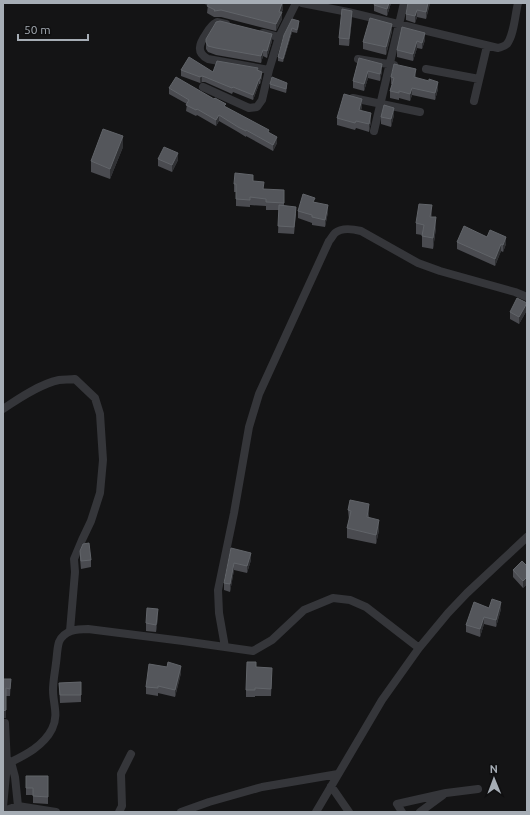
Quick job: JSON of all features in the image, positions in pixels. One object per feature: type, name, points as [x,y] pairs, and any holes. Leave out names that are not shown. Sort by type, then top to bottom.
[{"type":"street","points":[[203,87],[249,108],[257,107],[262,100],[279,37],[296,3]]},
{"type":"street","points":[[302,3],[348,12],[498,48],[506,45],[512,32],[518,3]]},
{"type":"street","points":[[374,131],[404,3]]},
{"type":"street","points":[[235,26],[220,22],[213,24],[201,42],[200,51],[202,54],[208,59],[269,70]]},
{"type":"street","points":[[257,32],[279,37]]},
{"type":"street","points":[[474,100],[487,46]]},
{"type":"street","points":[[358,59],[403,66]]},
{"type":"street","points":[[426,69],[479,79]]},
{"type":"street","points":[[344,96],[420,112]]},
{"type":"street","points":[[225,647],[219,613],[218,590],[234,513],[249,427],[259,394],[329,241],[336,232],[342,229],[361,231],[418,263],[527,297]]},
{"type":"street","points":[[3,409],[14,401],[43,386],[60,380],[75,379],[95,398],[100,414],[103,460],[100,493],[91,521],[74,559],[75,572],[70,631]]},
{"type":"street","points":[[316,812],[382,700],[418,648],[467,593],[526,539]]},
{"type":"street","points":[[9,763],[30,752],[42,742],[52,729],[55,717],[53,691],[59,642],[63,635],[70,631],[88,629],[253,651],[272,640],[304,610],[334,598],[350,600],[366,607],[418,648]]},
{"type":"street","points":[[5,722],[9,763],[16,786],[19,809]]},
{"type":"street","points":[[119,812],[122,806],[121,774],[131,754]]},
{"type":"street","points":[[3,807],[9,763]]},
{"type":"street","points":[[181,812],[209,802],[262,787],[338,774]]},
{"type":"street","points":[[332,786],[349,812]]},
{"type":"street","points":[[402,812],[397,804],[446,793],[478,789]]},
{"type":"street","points":[[420,812],[446,793]]},
{"type":"street","points":[[3,811],[19,809],[56,812]]},
{"type":"building","points":[[209,3],[282,3],[279,12],[282,12],[276,24],[221,10],[214,11],[215,10],[207,6]]},
{"type":"building","points":[[375,3],[389,3],[387,9],[374,5]]},
{"type":"building","points":[[408,3],[428,3],[426,12],[417,10],[415,16],[406,14]]},
{"type":"building","points":[[342,9],[352,11],[349,39],[339,38]]},
{"type":"building","points":[[370,18],[392,24],[386,47],[363,42]]},
{"type":"building","points":[[292,19],[299,21],[297,30],[292,28],[283,59],[278,57],[284,35]]},
{"type":"building","points":[[220,21],[272,34],[267,51],[263,50],[261,56],[208,46],[206,39],[216,22]]},
{"type":"building","points":[[402,27],[425,33],[422,43],[417,41],[413,54],[397,50]]},
{"type":"building","points":[[189,57],[213,72],[217,61],[258,68],[257,70],[262,72],[253,95],[205,77],[200,77],[181,70]]},
{"type":"building","points":[[359,58],[382,64],[380,74],[368,71],[364,84],[353,81]]},
{"type":"building","points":[[394,64],[416,69],[414,77],[438,82],[435,93],[412,88],[410,94],[399,91],[399,93],[390,91],[394,78],[391,77]]},
{"type":"building","points":[[176,77],[214,99],[215,98],[226,104],[224,106],[269,130],[268,132],[277,137],[273,145],[238,127],[219,115],[216,120],[197,109],[196,110],[186,105],[189,100],[169,88]]},
{"type":"building","points":[[272,77],[287,83],[286,89],[270,84]]},
{"type":"building","points":[[344,94],[362,99],[359,110],[371,113],[369,124],[356,121],[355,123],[337,118]]},
{"type":"building","points":[[384,105],[394,108],[391,119],[381,117]]},
{"type":"building","points":[[103,129],[123,136],[110,169],[91,161]]},
{"type":"building","points":[[164,147],[178,153],[172,165],[158,159]]},
{"type":"building","points":[[235,173],[253,175],[253,181],[264,182],[263,189],[284,190],[284,203],[266,202],[266,199],[250,197],[250,200],[236,199],[236,184],[234,184]]},
{"type":"building","points":[[303,194],[315,198],[313,202],[328,205],[325,220],[312,217],[312,215],[298,211]]},
{"type":"building","points":[[419,204],[432,205],[430,217],[436,217],[433,238],[422,236],[424,225],[416,223]]},
{"type":"building","points":[[279,205],[296,207],[294,227],[278,226]]},
{"type":"building","points":[[464,226],[487,237],[490,230],[506,237],[503,245],[501,244],[495,259],[457,242]]},
{"type":"building","points":[[517,298],[527,303],[519,317],[510,312]]},
{"type":"building","points":[[350,500],[369,504],[367,517],[379,520],[376,535],[347,528],[351,511],[348,510]]},
{"type":"building","points":[[89,543],[91,560],[81,561],[80,551],[83,544]]},
{"type":"building","points":[[231,548],[251,553],[247,566],[234,563],[230,584],[224,583]]},
{"type":"building","points":[[522,561],[527,566],[527,577],[523,581],[513,570]]},
{"type":"building","points":[[492,599],[501,602],[496,620],[484,617],[480,629],[466,625],[474,602],[489,608]]},
{"type":"building","points":[[147,608],[158,609],[156,625],[146,623]]},
{"type":"building","points":[[168,662],[181,666],[175,690],[158,686],[158,688],[146,687],[149,664],[167,667]]},
{"type":"building","points":[[247,662],[256,662],[256,667],[272,668],[271,689],[255,688],[255,690],[246,690]]},
{"type":"building","points":[[3,679],[11,679],[10,689],[6,688],[6,710],[3,711]]},
{"type":"building","points":[[81,682],[81,695],[60,695],[59,683]]},
{"type":"building","points":[[26,776],[48,776],[48,797],[33,796],[33,788],[26,788]]}]
